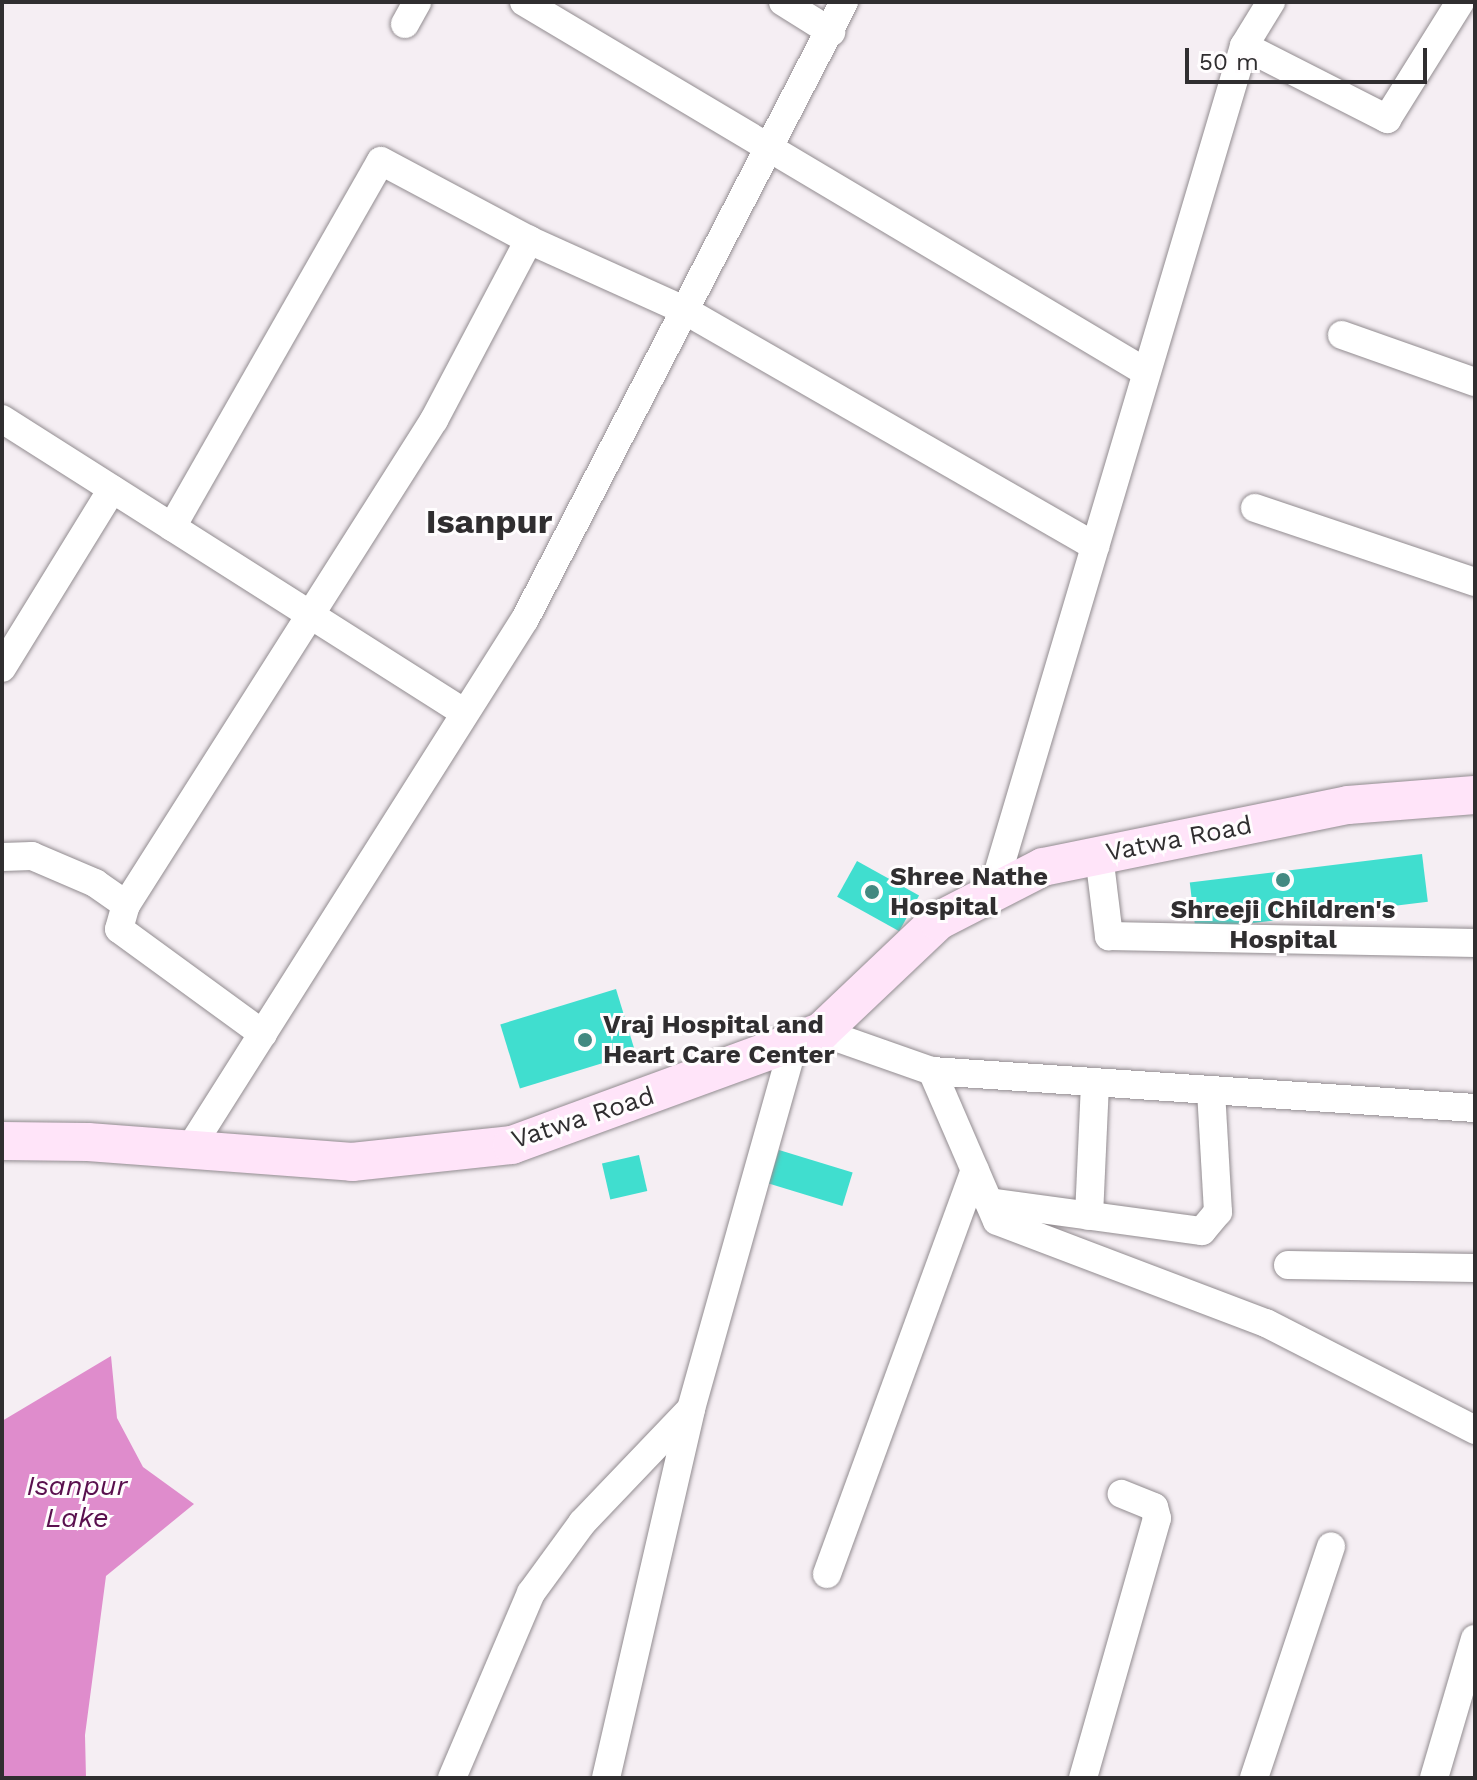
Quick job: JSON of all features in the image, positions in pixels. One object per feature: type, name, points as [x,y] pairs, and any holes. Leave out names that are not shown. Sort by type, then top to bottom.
[{"type":"main road","name":"Vatwa Road","points":[[2,1141],[352,1162],[512,1145],[808,1037],[938,921],[1043,867],[1348,805],[1475,795]]},
{"type":"street","points":[[524,2],[1146,372]]},
{"type":"street","points":[[783,2],[831,32]]},
{"type":"street","points":[[189,1150],[525,619],[772,148],[844,2]]},
{"type":"street","points":[[992,893],[1244,46],[1271,2]]},
{"type":"street","points":[[1244,46],[1387,119],[1460,2]]},
{"type":"street","points":[[172,527],[381,161],[529,240],[686,311],[1095,546]]},
{"type":"street","points":[[263,1034],[119,929],[126,905],[434,420],[529,240]]},
{"type":"street","points":[[1342,335],[1475,382]]},
{"type":"street","points":[[2,419],[465,713]]},
{"type":"street","points":[[2,668],[112,489]]},
{"type":"street","points":[[1255,508],[1475,582]]},
{"type":"street","points":[[1099,855],[1109,936],[1475,943]]},
{"type":"street","points":[[2,857],[32,856],[95,883],[126,905]]},
{"type":"street","points":[[606,1778],[691,1409],[808,1037],[932,1071],[1475,1108]]},
{"type":"street","points":[[932,1071],[997,1221],[1266,1323],[1475,1430]]},
{"type":"street","points":[[1089,1216],[1095,1083]]},
{"type":"street","points":[[989,1202],[1202,1231],[1218,1212],[1211,1090]]},
{"type":"street","points":[[827,1574],[975,1170]]},
{"type":"street","points":[[1288,1265],[1475,1268]]},
{"type":"street","points":[[452,1778],[531,1593],[582,1523],[691,1409]]},
{"type":"street","points":[[1083,1778],[1157,1518],[1154,1507],[1121,1494]]},
{"type":"street","points":[[1254,1778],[1331,1546]]},
{"type":"street","points":[[1434,1778],[1475,1639]]},
{"type":"water","name":"Isanpur Lake","points":[[111,1356],[117,1418],[143,1467],[194,1504],[106,1576],[85,1735],[86,1778],[2,1778],[2,1421]]},
{"type":"building","points":[[1422,854],[1428,902],[1196,930],[1190,883]]},
{"type":"building","points":[[857,861],[919,895],[899,931],[837,897]]},
{"type":"building","points":[[616,989],[636,1053],[520,1088],[500,1024]]},
{"type":"building","points":[[779,1150],[853,1173],[842,1206],[769,1183]]},
{"type":"building","points":[[639,1155],[647,1191],[610,1200],[602,1164]]},
{"type":"place","name":"Shreeji Children's Hospital","points":[[1283,880]]},
{"type":"place","name":"Shree Nathe Hospital","points":[[872,892]]},
{"type":"place","name":"Vraj Hospital and Heart Care Center","points":[[585,1040]]},
{"type":"district","name":"Isanpur","points":[[489,522]]}]
